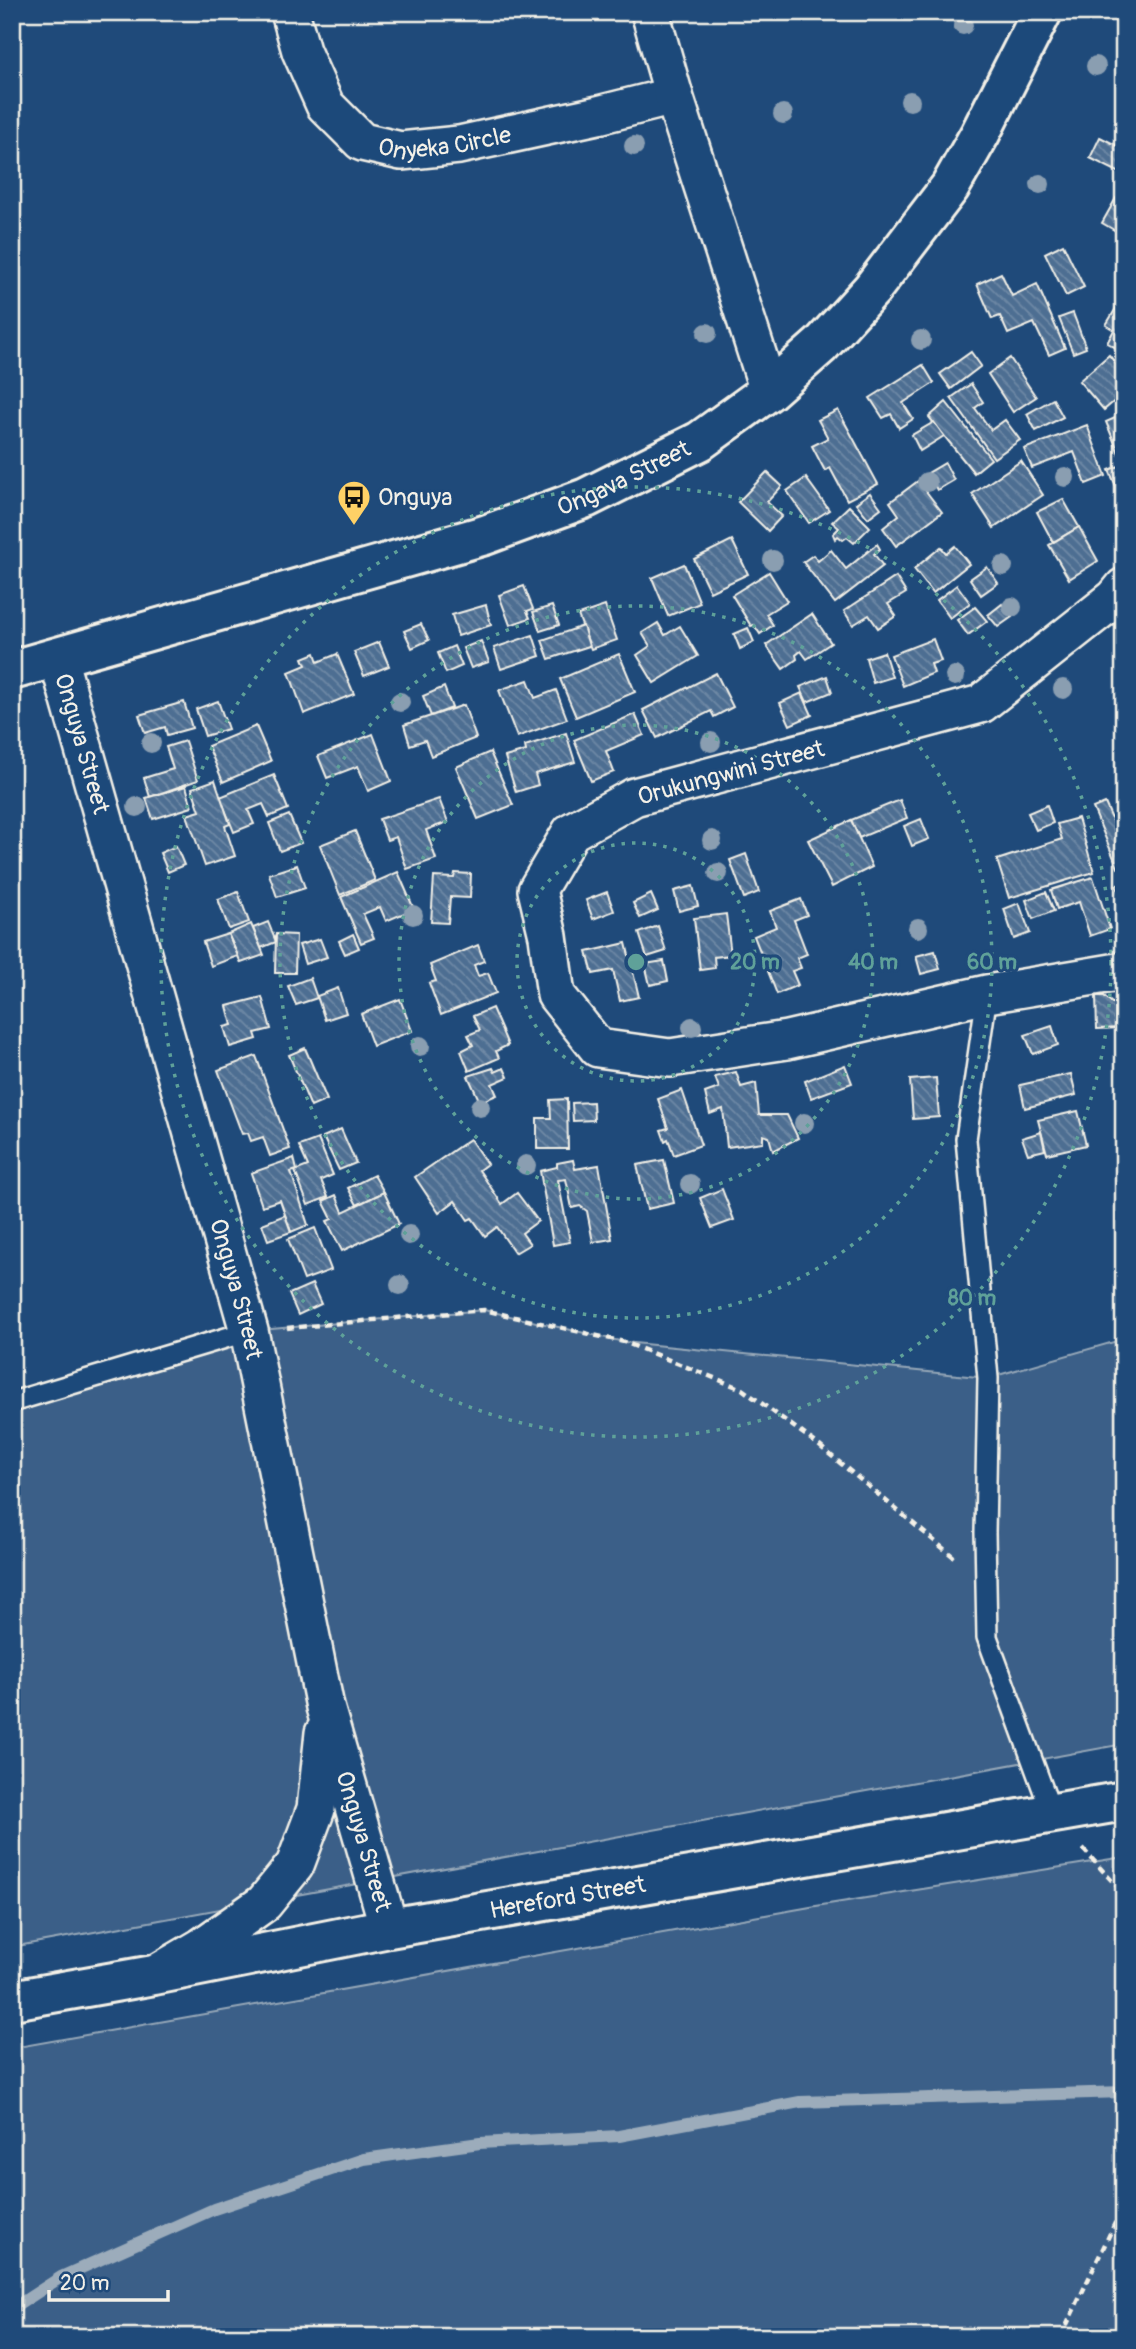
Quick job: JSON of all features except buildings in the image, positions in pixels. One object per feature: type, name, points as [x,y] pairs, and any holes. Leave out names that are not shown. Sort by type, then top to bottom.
[{"type":"street","name":"Onyeka Circle","points":[[289,12],[301,51],[325,105],[362,142],[401,151],[459,145],[674,96]]},
{"type":"street","points":[[650,12],[674,96],[769,391]]},
{"type":"street","name":"Ongava Street","points":[[12,670],[485,535],[586,498],[700,441],[769,391],[821,345],[872,289],[950,187],[1042,12]]},
{"type":"street","name":"Orukungwini Street","points":[[1124,587],[1115,598],[981,704],[635,797],[571,832],[537,890],[548,936],[556,995],[598,1048],[670,1058],[787,1040],[987,994],[1124,971]]},
{"type":"street","name":"Onguya Street","points":[[58,658],[249,1331],[326,1707],[389,1928]]},
{"type":"street","points":[[154,1975],[202,1947],[264,1903],[295,1865],[316,1809],[326,1707]]},
{"type":"street","name":"Hereford Street","points":[[12,2000],[389,1928],[1124,1801]]},
{"type":"lane","points":[[987,994],[966,1139],[988,1378],[986,1637],[1052,1814]]},
{"type":"lane","points":[[12,1402],[249,1331]]},
{"type":"path","points":[[249,1331],[484,1310],[624,1342],[742,1389],[817,1443],[986,1583]]},
{"type":"path","points":[[1052,1814],[1124,1894]]},
{"type":"path","points":[[1124,1913],[1120,1979],[1124,1985]]},
{"type":"path","points":[[1061,2337],[1124,2204]]},
{"type":"shaded area","points":[[484,1310],[624,1342],[988,1378],[1124,1339],[1124,1744],[12,1947],[12,1402],[249,1331]]},
{"type":"shaded area","points":[[1124,1857],[1124,2337],[12,2337],[12,2048],[816,1906]]},
{"type":"waterway","points":[[12,2309],[61,2277],[214,2209],[364,2159],[480,2143],[619,2136],[800,2102],[1124,2092]]},
{"type":"place","name":"Onguya","points":[[354,527]]}]
